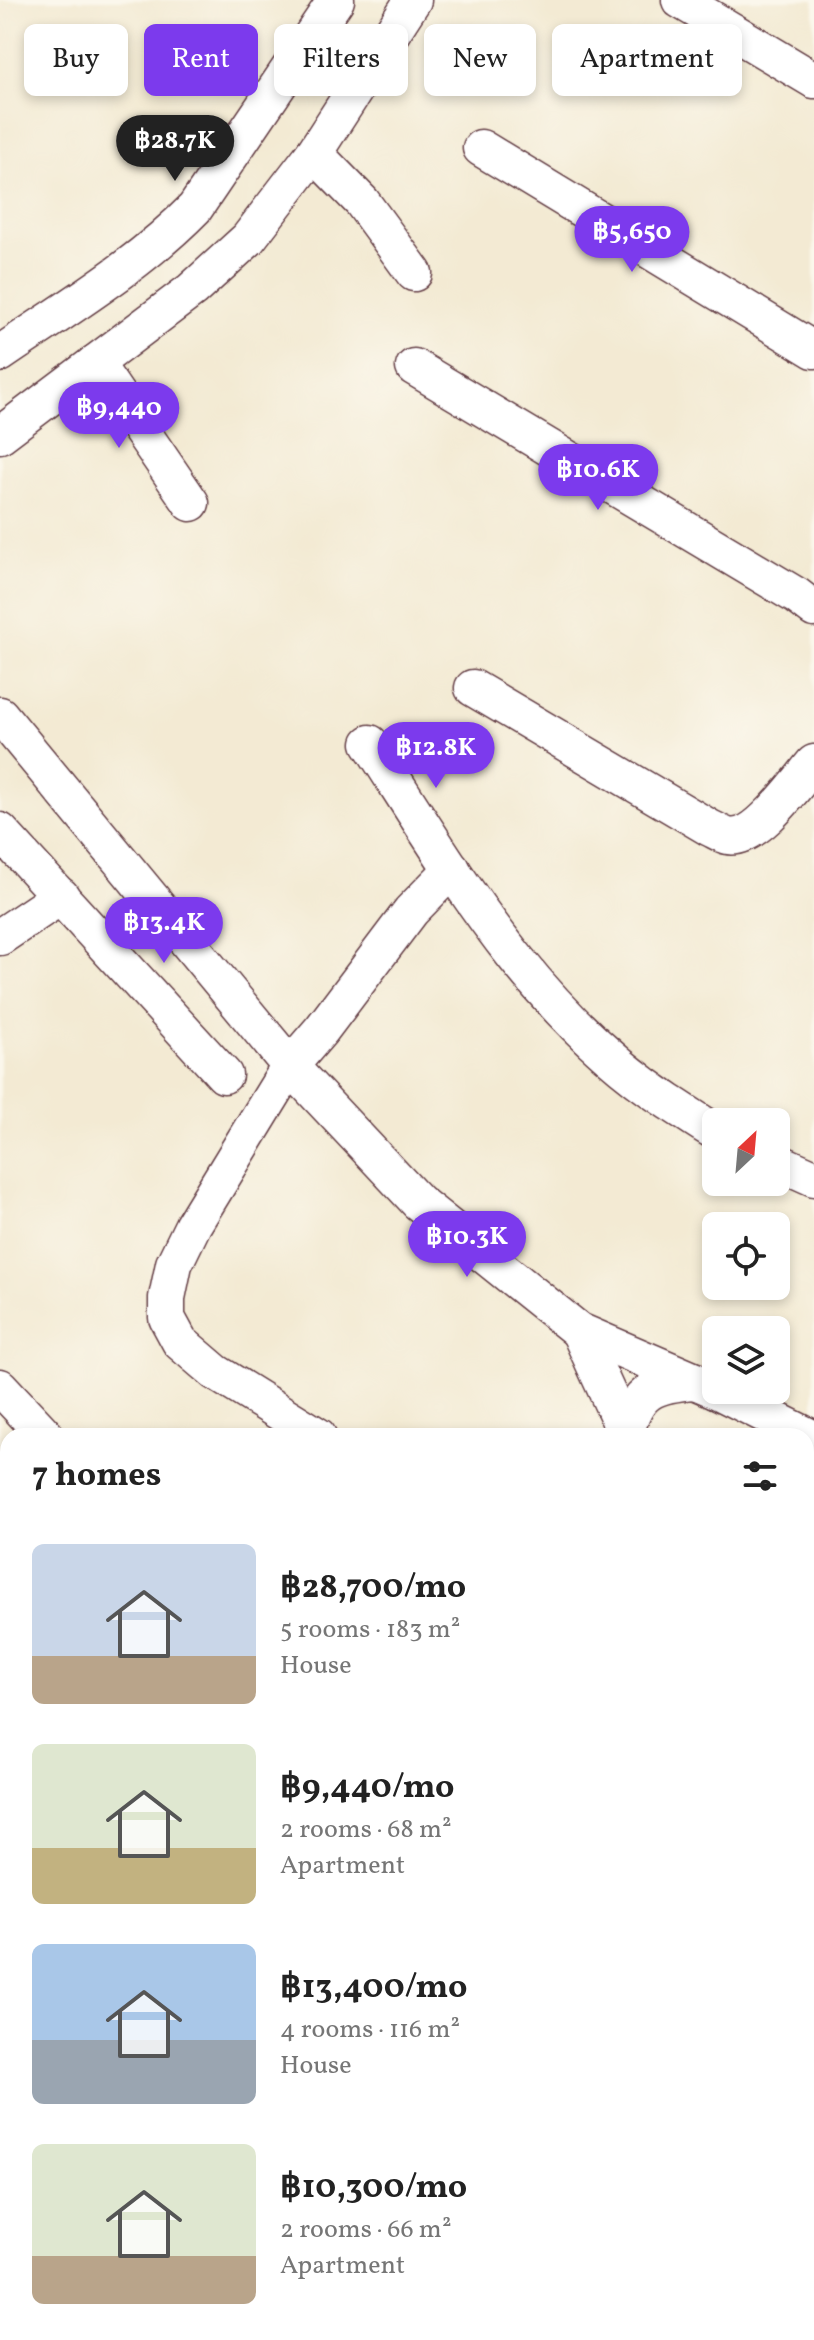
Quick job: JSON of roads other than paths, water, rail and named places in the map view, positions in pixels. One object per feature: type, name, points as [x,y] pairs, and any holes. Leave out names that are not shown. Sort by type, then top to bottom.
[{"type":"street","points":[[0,354],[131,265],[195,208],[336,0]]},
{"type":"street","points":[[0,435],[223,264],[248,239],[314,153],[413,0]]},
{"type":"street","points":[[680,0],[814,80]]},
{"type":"street","points":[[481,148],[814,350]]},
{"type":"street","points":[[314,153],[362,202],[414,273]]},
{"type":"street","points":[[95,363],[191,503]]},
{"type":"street","points":[[414,367],[814,609]]},
{"type":"street","points":[[473,688],[729,837],[743,835],[765,820],[814,763]]},
{"type":"street","points":[[0,715],[290,1066],[418,1202],[579,1331],[702,1384]]},
{"type":"street","points":[[370,743],[503,944],[561,1010],[629,1076],[702,1123]]},
{"type":"street","points":[[0,831],[224,1075]]},
{"type":"street","points":[[305,1428],[215,1372],[180,1342],[167,1318],[167,1298],[174,1264],[193,1225],[290,1066],[322,1029],[411,911],[452,869]]},
{"type":"street","points":[[0,937],[61,896]]},
{"type":"street","points":[[790,1167],[814,1178]]},
{"type":"street","points":[[579,1331],[624,1428]]},
{"type":"street","points":[[628,1428],[632,1410],[640,1398],[654,1388],[672,1383],[702,1386]]},
{"type":"street","points":[[0,1387],[38,1428]]},
{"type":"street","points":[[743,1404],[792,1428]]}]
